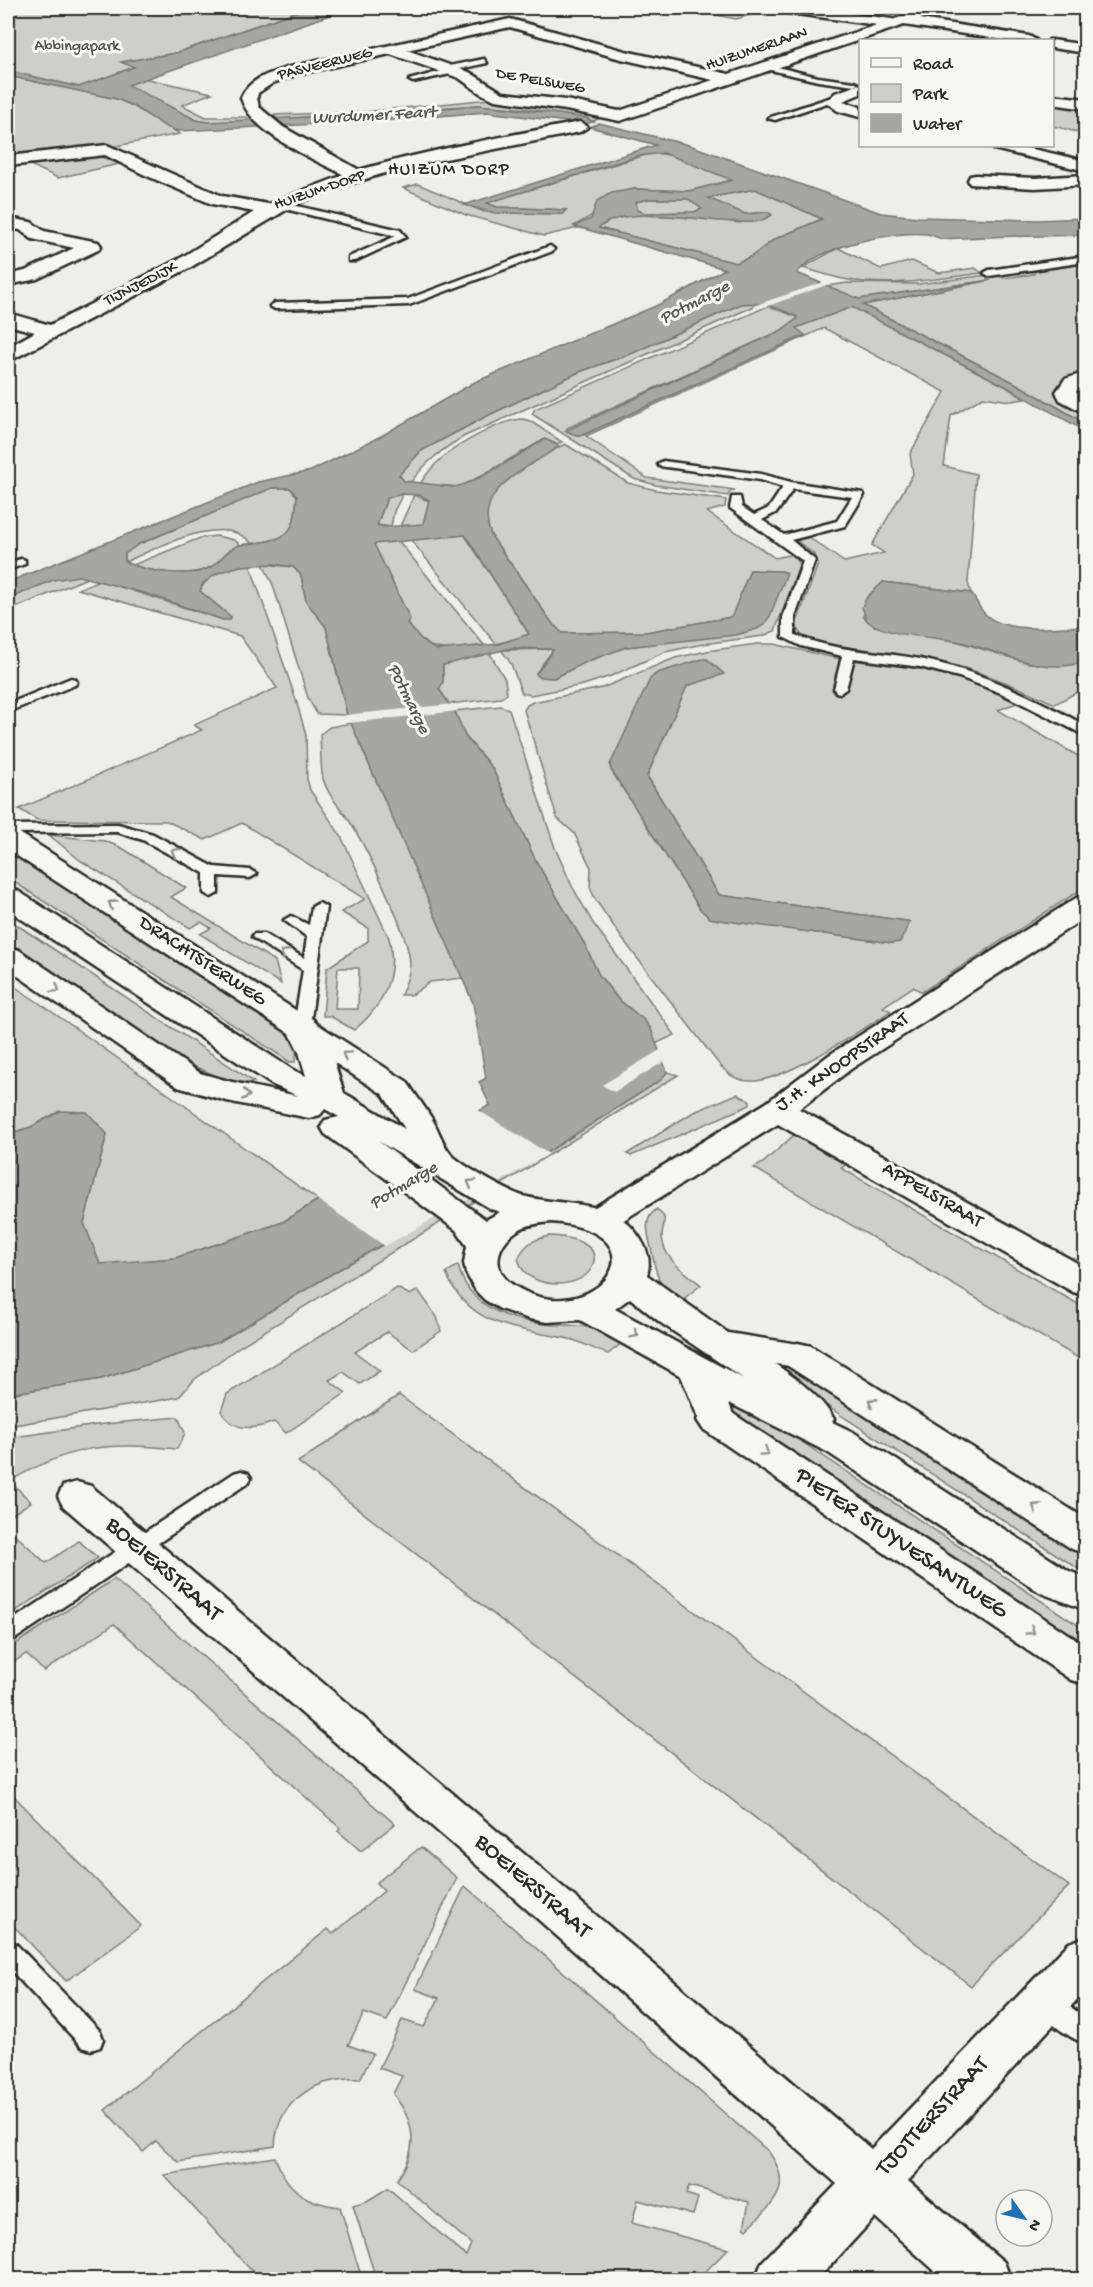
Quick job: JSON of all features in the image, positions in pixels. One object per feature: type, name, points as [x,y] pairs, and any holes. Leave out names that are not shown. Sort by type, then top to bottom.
[{"type":"street","points":[[782,8],[901,20]]},
{"type":"street","points":[[832,8],[1022,39]]},
{"type":"street","name":"HUIZUMERLAAN","points":[[620,116],[940,8]]},
{"type":"street","name":"PASVEERWEG","points":[[359,176],[283,136],[251,107],[249,99],[252,91],[261,83],[295,70],[510,23],[622,55],[730,79]]},
{"type":"street","points":[[959,39],[974,32]]},
{"type":"street","points":[[1054,44],[1086,49]]},
{"type":"street","name":"DE PELSWEG","points":[[391,48],[464,75],[485,90],[500,96],[567,105],[620,116]]},
{"type":"street","points":[[857,87],[835,99],[837,105],[859,111]]},
{"type":"street","points":[[1054,99],[1086,104]]},
{"type":"street","name":"HUIZUM-DORP","points":[[8,161],[107,150],[151,172],[218,200],[275,208],[310,192],[359,176],[458,151],[580,127]]},
{"type":"street","points":[[532,135],[561,148]]},
{"type":"street","points":[[1004,147],[1086,166]]},
{"type":"street","points":[[1060,160],[1077,166],[1079,171],[1073,177],[1060,181]]},
{"type":"street","points":[[976,180],[1019,183],[1086,180]]},
{"type":"street","name":"TIJNJEDIJK","points":[[8,354],[186,262],[275,208]]},
{"type":"street","points":[[8,223],[25,226],[38,235],[92,246],[31,275],[8,280]]},
{"type":"street","points":[[8,319],[51,331]]},
{"type":"street","points":[[1086,378],[1072,383],[1066,392],[1067,396],[1086,408]]},
{"type":"street","name":"DRACHTSTERWEG","points":[[8,838],[395,1088],[391,1134]]},
{"type":"street","points":[[8,897],[319,1103],[391,1134],[477,1186],[537,1209],[574,1212],[612,1227],[627,1242],[633,1260],[628,1278],[613,1294],[596,1304],[583,1307],[551,1311],[528,1307],[508,1300],[492,1288],[482,1274],[479,1259],[482,1240],[391,1134]]},
{"type":"street","name":"J.H. KNOOPSTRAAT","points":[[599,1220],[777,1110],[840,1062],[1086,904]]},
{"type":"street","points":[[8,956],[189,1080],[227,1091],[319,1103]]},
{"type":"street","points":[[302,1026],[315,1052],[319,1103]]},
{"type":"street","name":"APPELSTRAAT","points":[[777,1110],[1086,1284]]},
{"type":"street","points":[[482,1240],[509,1221],[530,1214],[537,1209]]},
{"type":"street","points":[[628,1278],[674,1314],[709,1356],[750,1399],[840,1442],[1070,1588],[1086,1612]]},
{"type":"street","points":[[583,1307],[709,1356],[798,1355],[1086,1539]]},
{"type":"street","name":"PIETER STUYVESANTWEG","points":[[709,1356],[716,1420],[1086,1668]]},
{"type":"street","name":"BOEIERSTRAAT","points":[[76,1496],[495,1854],[985,2280]]},
{"type":"street","name":"TJOTTERSTRAAT","points":[[781,2280],[1086,1957]]},
{"type":"lane","points":[[413,80],[484,61]]},
{"type":"lane","points":[[765,66],[857,87]]},
{"type":"lane","points":[[772,118],[835,99]]},
{"type":"lane","points":[[275,208],[397,232],[402,237],[352,259]]},
{"type":"lane","points":[[275,306],[409,302],[550,249]]},
{"type":"lane","points":[[989,273],[1086,259]]},
{"type":"lane","points":[[663,464],[761,477],[790,485],[859,495],[841,524],[813,529],[782,539]]},
{"type":"lane","points":[[754,520],[774,510],[790,485]]},
{"type":"lane","points":[[736,499],[736,508],[809,560],[808,569],[790,614],[787,627],[789,637],[809,647],[917,662],[983,680],[1086,732]]},
{"type":"lane","points":[[8,567],[21,562]]},
{"type":"lane","points":[[840,689],[849,654]]},
{"type":"lane","points":[[8,708],[71,682]]},
{"type":"lane","points":[[8,829],[118,828],[148,837],[231,884]]},
{"type":"lane","points":[[211,871],[250,874]]},
{"type":"lane","points":[[211,871],[211,894]]},
{"type":"lane","points":[[302,1026],[313,934],[319,907]]},
{"type":"lane","points":[[291,921],[313,934]]},
{"type":"lane","points":[[259,937],[310,968]]},
{"type":"lane","points":[[8,1633],[241,1478]]},
{"type":"lane","points":[[8,1952],[91,2039]]},
{"type":"lane","points":[[1044,2000],[1086,2032]]},
{"type":"green space","name":"Abbingapark","points":[[8,8],[307,8],[176,53],[121,62],[135,67],[79,87],[8,71]]},
{"type":"green space","points":[[681,8],[738,8],[764,11],[736,19]]},
{"type":"green space","points":[[8,76],[117,99],[180,134],[116,146],[8,157]]},
{"type":"green space","points":[[143,78],[212,93],[182,105],[206,117],[246,117],[251,121],[196,120],[129,87],[130,83]]},
{"type":"green space","points":[[490,99],[602,117],[594,121],[529,109],[478,105],[278,119],[273,115],[363,112]]},
{"type":"green space","points":[[1054,100],[1085,106],[1085,134],[1054,126]]},
{"type":"green space","points":[[652,153],[670,155],[733,180],[689,191],[634,189],[598,201],[593,215],[574,226],[578,228],[544,236],[466,215],[403,188],[418,184],[484,212],[562,214],[566,210],[497,207],[486,203]]},
{"type":"green space","points":[[97,155],[119,164],[58,178],[26,163]]},
{"type":"green space","points":[[756,189],[822,219],[775,239],[752,256],[736,263],[598,228],[613,219],[635,215],[701,217],[740,223],[768,212],[745,214],[707,198]]},
{"type":"green space","points":[[649,199],[688,199],[703,209],[694,212],[645,213],[637,210],[636,202]]},
{"type":"green space","points":[[838,248],[881,269],[912,261],[939,273],[975,268],[982,273],[912,282],[877,283],[843,279],[802,268]]},
{"type":"green space","points":[[1085,261],[1085,373],[1064,380],[1056,391],[1064,402],[1085,414],[1085,423],[1015,383],[863,305],[991,280],[859,299],[826,286],[847,283],[918,284],[996,274],[1003,278],[1034,274],[1034,269]]},
{"type":"green space","points":[[741,304],[759,304],[465,436],[435,457],[410,483],[404,481],[399,475],[421,451],[485,417],[579,372],[633,353]]},
{"type":"green space","points":[[768,306],[797,317],[797,319],[780,331],[567,428],[566,431],[579,436],[585,434],[804,335],[795,328],[852,307],[1005,386],[1025,399],[1011,401],[983,397],[951,416],[944,466],[976,474],[968,583],[971,593],[883,582],[863,616],[874,626],[959,642],[1028,663],[1078,664],[1085,662],[1085,688],[1055,704],[1008,683],[959,666],[912,657],[832,648],[800,634],[796,625],[818,564],[815,555],[797,541],[807,536],[844,562],[884,553],[872,545],[913,474],[910,454],[945,392],[824,328],[586,436],[647,478],[735,490],[731,491],[728,496],[656,485],[634,479],[532,414],[535,409]]},
{"type":"green space","points":[[523,419],[530,421],[562,442],[556,444],[545,439],[461,487],[420,484],[442,458],[458,446],[504,423]]},
{"type":"green space","points":[[565,444],[628,483],[656,490],[726,500],[725,507],[707,512],[775,558],[793,554],[799,563],[798,569],[775,631],[763,636],[665,652],[611,676],[583,685],[531,695],[522,693],[512,666],[501,650],[554,649],[536,673],[540,677],[554,678],[586,662],[626,647],[744,633],[785,572],[750,570],[732,617],[646,632],[562,633],[552,623],[492,537],[486,514],[489,502],[506,481]]},
{"type":"green space","points":[[272,488],[290,488],[297,496],[292,526],[283,536],[252,544],[240,534],[208,531],[171,542],[125,562],[125,554],[137,545]]},
{"type":"green space","points":[[403,494],[394,511],[391,527],[377,525],[387,498]]},
{"type":"green space","points":[[414,495],[429,501],[423,525],[403,527],[401,524]]},
{"type":"green space","points":[[465,535],[529,634],[526,636],[496,644],[410,539]]},
{"type":"green space","points":[[217,536],[234,540],[241,545],[228,551],[211,567],[193,572],[172,573],[133,565],[200,538]]},
{"type":"green space","points":[[399,540],[484,645],[441,649],[426,644],[419,638],[407,622],[410,619],[373,543]]},
{"type":"green space","points":[[263,564],[293,567],[301,575],[306,601],[326,627],[347,715],[317,714],[308,698],[273,585]]},
{"type":"green space","points":[[250,565],[296,700],[306,735],[307,779],[310,790],[341,836],[389,938],[391,965],[386,989],[373,1011],[354,1030],[330,1016],[323,1016],[327,968],[368,941],[368,928],[341,912],[365,899],[242,823],[205,840],[167,821],[37,820],[19,809],[202,730],[194,725],[277,688],[240,636],[78,589],[99,580],[223,620],[231,617],[200,591],[208,579],[214,575]],"holes":[[[338,968],[359,968],[358,1009],[335,1009]]]},
{"type":"green space","points":[[79,575],[87,578],[8,611],[8,599],[53,580]]},
{"type":"green space","points":[[774,644],[835,658],[936,671],[972,681],[1017,703],[998,710],[1085,760],[1085,887],[922,992],[913,987],[883,1007],[891,1011],[821,1054],[763,1080],[749,1081],[731,1075],[718,1063],[621,937],[595,899],[590,887],[591,868],[574,833],[557,818],[524,710],[533,702],[602,688],[675,658],[707,651]],"holes":[[[715,666],[723,674],[687,686],[647,776],[719,895],[907,921],[892,943],[710,918],[701,910],[611,770],[610,765],[654,675]]]},
{"type":"green space","points":[[489,652],[505,679],[507,694],[501,698],[449,704],[439,689],[443,682],[443,665]]},
{"type":"green space","points":[[501,706],[509,709],[555,848],[572,886],[593,923],[675,1035],[655,1044],[651,1029],[644,1020],[618,999],[599,975],[585,945],[537,863],[492,768],[465,736],[455,711]]},
{"type":"green space","points":[[351,723],[463,978],[430,982],[412,995],[401,995],[410,964],[395,913],[357,834],[331,796],[323,779],[320,734],[330,727]]},
{"type":"green space","points":[[49,835],[105,841],[122,848],[186,888],[171,897],[275,961],[281,984],[200,934],[211,928],[201,922],[190,928],[81,861]]},
{"type":"green space","points":[[8,852],[241,999],[298,1041],[295,1062],[290,1062],[8,878]]},
{"type":"green space","points":[[8,919],[254,1082],[238,1085],[191,1065],[8,942]]},
{"type":"green space","points":[[8,982],[318,1200],[283,1222],[175,1258],[100,1265],[84,1223],[107,1134],[60,1111],[31,1127],[8,1134],[8,1001],[12,999],[8,996]]},
{"type":"green space","points":[[667,1072],[678,1075],[239,1347],[195,1379],[179,1397],[8,1426],[8,1394],[101,1379],[219,1342],[343,1267],[546,1153],[661,1080]]},
{"type":"green space","points":[[737,1094],[750,1101],[750,1105],[631,1156],[627,1154],[692,1113]]},
{"type":"green space","points":[[795,1134],[848,1163],[841,1168],[1085,1308],[1085,1362],[754,1168],[763,1163]]},
{"type":"green space","points":[[657,1209],[664,1217],[662,1237],[667,1253],[676,1265],[701,1285],[682,1300],[668,1293],[655,1267],[647,1229],[649,1218]]},
{"type":"green space","points":[[549,1236],[573,1240],[589,1247],[594,1260],[585,1276],[568,1283],[558,1284],[539,1281],[524,1271],[518,1259],[524,1249],[534,1241]]},
{"type":"green space","points":[[458,1265],[470,1291],[490,1308],[529,1322],[594,1329],[623,1342],[608,1354],[574,1340],[514,1328],[482,1315],[468,1305],[456,1291],[446,1273]]},
{"type":"green space","points":[[397,1288],[410,1295],[418,1290],[437,1317],[441,1331],[413,1350],[387,1332],[355,1352],[380,1371],[360,1384],[343,1372],[329,1380],[346,1393],[286,1433],[274,1422],[252,1428],[238,1426],[226,1418],[221,1411],[227,1394]]},
{"type":"green space","points":[[773,1364],[794,1369],[1085,1551],[1085,1573],[845,1418],[774,1369]]},
{"type":"green space","points":[[399,1395],[1069,1886],[971,1986],[298,1462]]},
{"type":"green space","points":[[730,1400],[793,1436],[1085,1630],[1085,1652],[735,1416],[724,1403]]},
{"type":"green space","points":[[178,1417],[185,1433],[177,1449],[110,1446],[90,1449],[52,1460],[10,1481],[31,1502],[8,1517],[8,1438],[104,1424]]},
{"type":"green space","points":[[8,1528],[46,1563],[79,1541],[98,1558],[8,1616]]},
{"type":"green space","points":[[114,1579],[395,1824],[361,1851],[338,1831],[340,1828],[114,1624],[44,1671],[26,1654],[11,1664],[8,1661],[8,1649]]},
{"type":"green space","points":[[8,1790],[141,1926],[66,1981],[8,1920]]},
{"type":"green space","points":[[421,1847],[457,1878],[387,2021],[364,2013],[348,2045],[373,2054],[360,2079],[329,2082],[302,2094],[283,2115],[275,2146],[178,2162],[156,2141],[143,2152],[105,2110],[328,1929],[333,1934],[384,1891],[376,1883]]},
{"type":"green space","points":[[465,1886],[769,2152],[777,2165],[780,2186],[777,2195],[747,2229],[744,2228],[749,2202],[689,2186],[686,2194],[698,2198],[693,2215],[638,2200],[632,2223],[728,2249],[698,2279],[376,2279],[353,2205],[367,2201],[388,2188],[466,2256],[471,2244],[397,2180],[409,2158],[412,2136],[406,2115],[393,2094],[402,2076],[379,2068],[402,2020],[424,2027],[439,1998],[415,1989]]},
{"type":"green space","points":[[275,2157],[285,2178],[299,2193],[317,2202],[340,2207],[362,2279],[259,2279],[164,2175]]},
{"type":"water","name":"Wurdumer Feart","points":[[307,8],[350,8],[128,85],[196,120],[208,122],[374,114],[478,105],[586,118],[594,122],[583,124],[487,112],[380,121],[178,131],[166,127],[135,107],[117,99],[8,76],[8,71],[79,87],[134,67],[121,62],[176,53]]},
{"type":"water","name":"Potmarge","points":[[599,123],[689,145],[881,213],[918,217],[1038,220],[1085,218],[1085,235],[943,239],[928,234],[912,234],[876,238],[821,255],[807,263],[797,273],[859,299],[991,280],[863,305],[1015,383],[1085,423],[1085,431],[1005,386],[852,307],[796,328],[805,335],[585,434],[579,436],[565,431],[780,331],[797,319],[777,308],[741,304],[633,353],[579,372],[421,451],[399,475],[404,481],[453,487],[486,474],[545,439],[559,446],[518,472],[495,493],[489,505],[487,520],[492,537],[552,623],[562,633],[646,632],[726,618],[732,616],[750,570],[787,573],[770,616],[764,625],[736,635],[626,647],[586,662],[554,678],[540,677],[536,674],[553,650],[549,649],[511,648],[443,665],[443,682],[439,689],[456,714],[465,736],[492,768],[537,863],[585,945],[599,975],[618,999],[644,1020],[651,1029],[667,1072],[661,1080],[546,1153],[343,1267],[219,1342],[101,1379],[8,1394],[8,1134],[31,1127],[60,1111],[87,1112],[107,1134],[84,1223],[100,1264],[175,1258],[283,1222],[318,1200],[490,1105],[479,1082],[486,1078],[473,1003],[347,714],[326,627],[306,601],[301,575],[293,567],[273,564],[240,566],[218,573],[203,583],[200,591],[231,617],[230,620],[223,620],[147,594],[79,576],[53,580],[8,599],[8,582],[258,482],[311,471],[383,435],[475,382],[658,305],[725,269],[574,226],[591,219],[597,201],[611,193],[634,189],[689,191],[732,180],[664,153],[638,156],[487,203],[497,207],[566,210],[562,214],[495,213],[464,205],[656,145],[590,127]],"holes":[[[755,189],[822,219],[775,239],[752,256],[736,263],[599,228],[612,220],[629,216],[673,216],[757,222],[772,215],[768,212],[745,214],[708,198]],[[649,199],[688,199],[702,209],[694,212],[645,213],[637,210],[636,202]],[[272,488],[290,488],[297,496],[292,525],[284,535],[267,541],[237,546],[215,565],[202,571],[180,573],[144,568],[125,562],[125,554],[137,545]],[[401,494],[419,495],[429,500],[423,524],[385,527],[377,525],[387,498]],[[465,535],[529,634],[499,644],[437,650],[417,635],[407,623],[410,619],[374,544]]]},
{"type":"water","points":[[883,582],[971,593],[984,613],[1004,624],[1032,628],[1085,626],[1085,662],[1052,666],[1036,664],[956,641],[887,630],[867,621],[862,607],[867,597]]},
{"type":"water","points":[[707,659],[724,674],[687,686],[647,776],[719,895],[910,922],[900,942],[892,943],[719,920],[710,918],[701,910],[611,770],[610,765],[650,679],[657,673]]},
{"type":"pier","points":[[824,282],[829,284],[762,308],[753,306]]},
{"type":"pier","points":[[453,704],[458,711],[348,723],[345,715]]},
{"type":"pier","points":[[660,1050],[665,1061],[614,1092],[602,1085]]},
{"type":"pier","points":[[478,1110],[549,1154],[385,1246],[315,1198]]},
{"type":"district","name":"HUIZUM DORP","points":[[449,170]]}]
